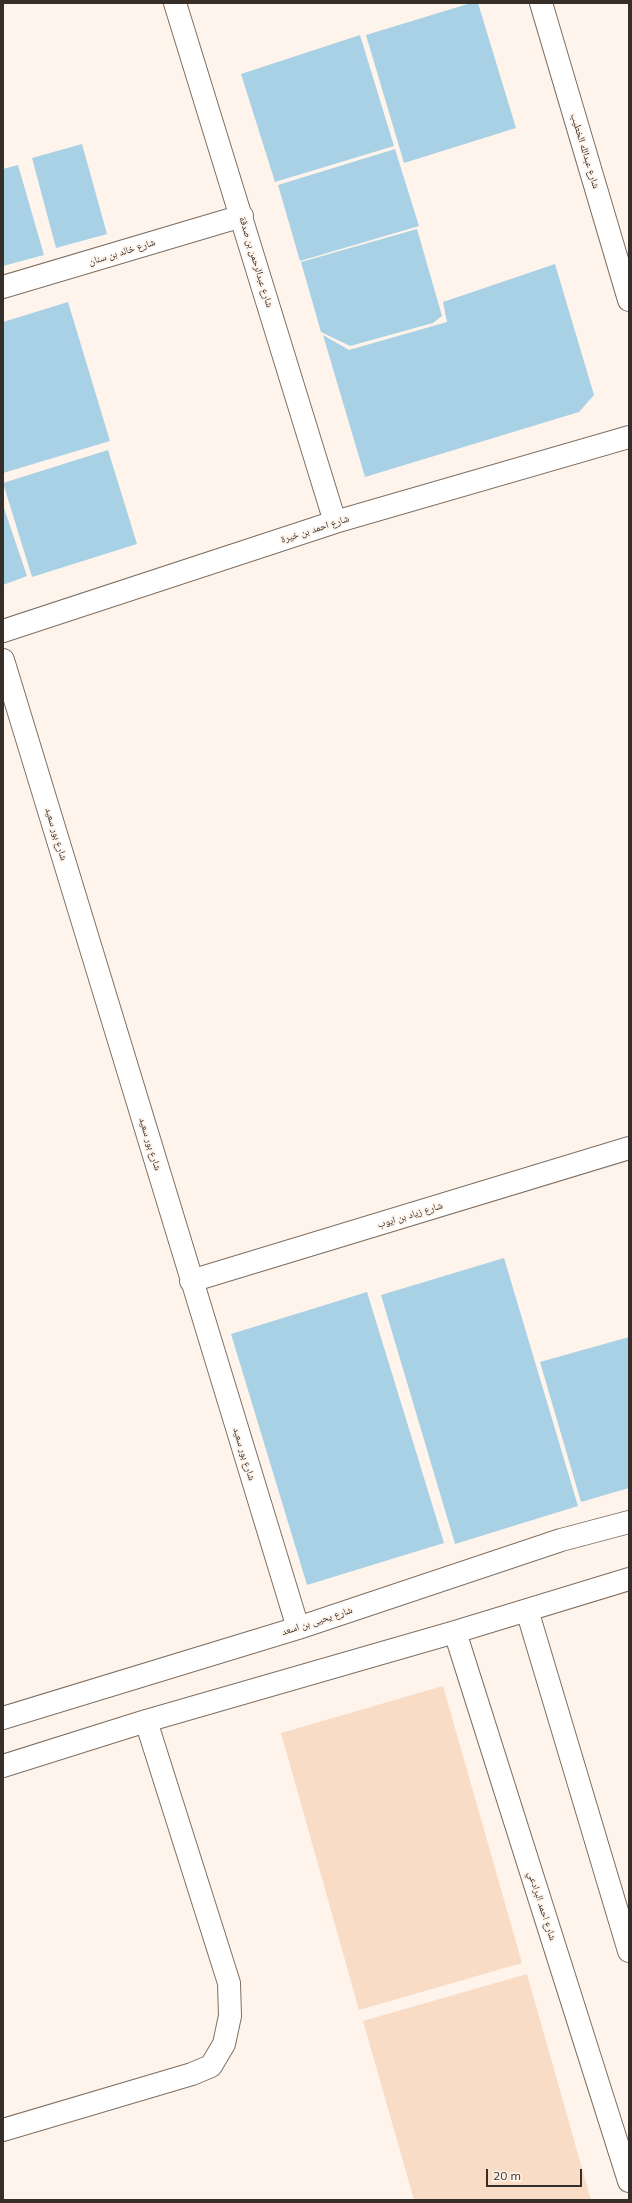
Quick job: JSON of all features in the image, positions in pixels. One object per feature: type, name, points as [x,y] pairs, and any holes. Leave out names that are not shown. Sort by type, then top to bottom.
[{"type":"street","name":"شارع عبدالرحمن بن صدقة","points":[[175,3],[242,216],[335,522]]},
{"type":"street","name":"شارع عبدالله الخطيب","points":[[541,3],[629,300]]},
{"type":"street","name":"شارع خالد بن سنان","points":[[3,287],[242,216]]},
{"type":"street","name":"شارع احمد بن خيرة","points":[[3,631],[335,522],[629,437]]},
{"type":"street","name":"شارع بور سعيد","points":[[3,660],[298,1628]]},
{"type":"street","name":"شارع زياد بن ايوب","points":[[191,1281],[629,1148]]},
{"type":"street","name":"شارع يحيى بن اسعد","points":[[3,1718],[298,1628],[561,1540],[629,1522]]},
{"type":"street","points":[[3,1766],[146,1721],[629,1580]]},
{"type":"street","points":[[527,1610],[629,1951]]},
{"type":"street","name":"شارع احمد البرادعي","points":[[455,1632],[629,2181]]},
{"type":"street","points":[[3,2130],[192,2074],[211,2066],[224,2044],[230,2016],[229,1983],[146,1721]]},
{"type":"shaded area","points":[[443,1686],[522,1963],[359,2010],[281,1733]]},
{"type":"shaded area","points":[[527,1974],[591,2200],[414,2200],[363,2021]]},
{"type":"building","points":[[471,3],[478,3],[516,128],[404,163],[366,35]]},
{"type":"building","points":[[360,35],[394,146],[275,182],[241,74]]},
{"type":"building","points":[[82,144],[107,234],[56,248],[32,158]]},
{"type":"building","points":[[395,149],[419,226],[300,261],[278,185]]},
{"type":"building","points":[[18,165],[44,255],[3,266],[3,169]]},
{"type":"building","points":[[417,229],[442,316],[433,323],[350,346],[321,332],[301,262]]},
{"type":"building","points":[[555,264],[594,395],[579,412],[365,477],[323,335],[349,350],[447,322],[443,302]]},
{"type":"building","points":[[68,302],[110,441],[3,473],[3,322]]},
{"type":"building","points":[[108,450],[137,544],[32,577],[3,483]]},
{"type":"building","points":[[3,505],[27,576],[3,585]]},
{"type":"building","points":[[504,1258],[578,1506],[455,1544],[381,1295]]},
{"type":"building","points":[[367,1292],[444,1543],[307,1585],[231,1334]]},
{"type":"building","points":[[629,1337],[629,1488],[581,1502],[540,1362]]}]
